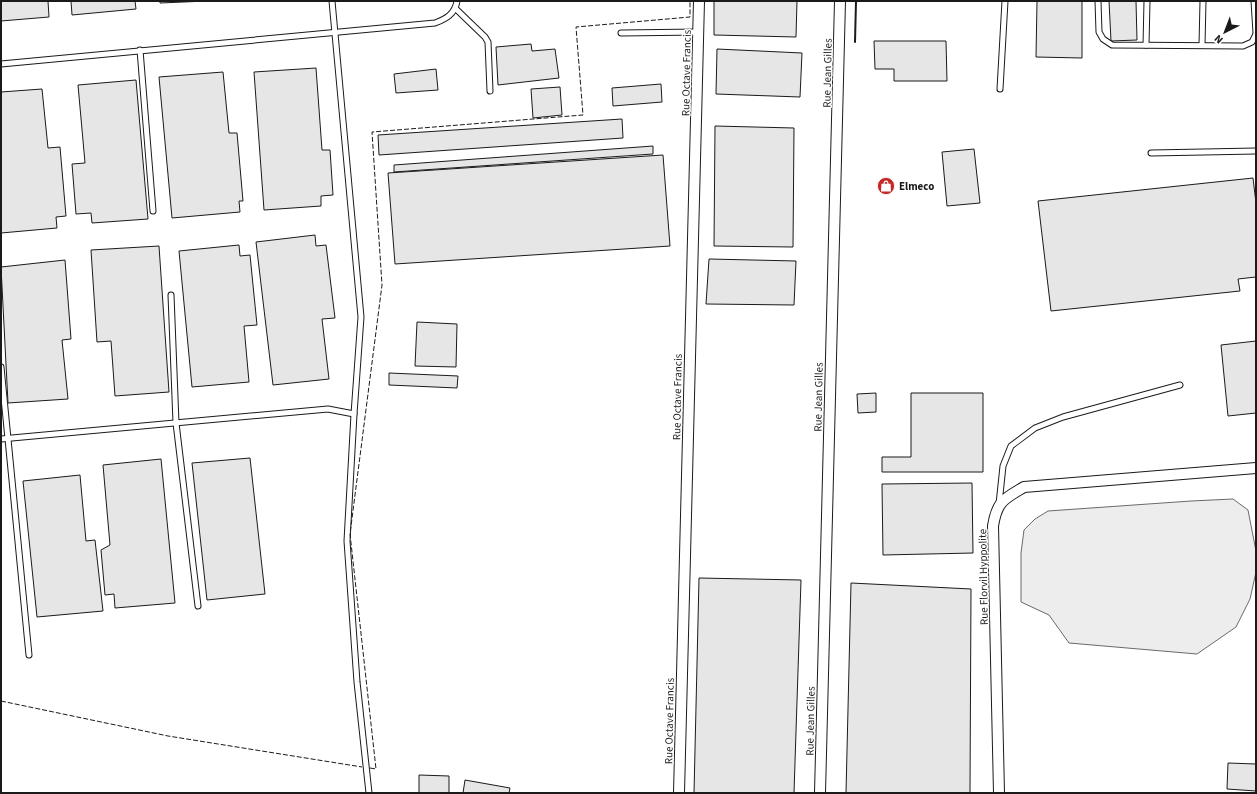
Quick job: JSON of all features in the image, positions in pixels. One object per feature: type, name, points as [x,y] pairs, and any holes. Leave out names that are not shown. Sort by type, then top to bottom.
[{"type":"street","name":"Rue Octave Francis","points":[[679,793],[699,1]]},
{"type":"street","name":"Rue Jean Gilles","points":[[820,793],[840,1]]},
{"type":"street","points":[[999,505],[1006,498],[1024,487],[1256,468]]},
{"type":"street","name":"Rue Florvil Hyppolite","points":[[999,505],[993,526],[999,793]]},
{"type":"lane","points":[[332,1],[361,317],[347,541],[356,674],[369,793]]},
{"type":"lane","points":[[1,64],[434,23],[446,19],[456,9],[457,1]]},
{"type":"lane","points":[[1000,89],[1005,1]]},
{"type":"lane","points":[[1098,1],[1099,32],[1103,39],[1112,45],[1202,46],[1243,46],[1252,42],[1256,33],[1254,1]]},
{"type":"lane","points":[[1146,45],[1147,1]]},
{"type":"lane","points":[[1202,46],[1203,1]]},
{"type":"lane","points":[[456,9],[485,37],[488,42],[490,91]]},
{"type":"lane","points":[[621,33],[699,32]]},
{"type":"lane","points":[[140,50],[153,211]]},
{"type":"lane","points":[[1151,153],[1256,151]]},
{"type":"lane","points":[[171,295],[176,423],[198,606]]},
{"type":"lane","points":[[1,367],[29,655]]},
{"type":"lane","points":[[999,505],[1003,466],[1011,446],[1034,428],[1063,417],[1180,385]]},
{"type":"lane","points":[[1,439],[328,409],[354,414]]},
{"type":"shaded area","points":[[1233,499],[1248,510],[1256,551],[1256,572],[1250,599],[1236,627],[1197,654],[1069,643],[1049,615],[1021,602],[1021,553],[1024,530],[1035,519],[1048,511]]},
{"type":"building","points":[[1,1],[48,1],[49,17],[1,21]]},
{"type":"building","points":[[71,1],[135,1],[136,9],[72,15]]},
{"type":"building","points":[[160,1],[207,1],[160,3]]},
{"type":"building","points":[[714,1],[797,1],[796,37],[714,35]]},
{"type":"building","points":[[1037,1],[1082,1],[1082,58],[1036,57]]},
{"type":"building","points":[[1109,1],[1136,1],[1137,40],[1111,41]]},
{"type":"building","points":[[874,41],[946,41],[947,81],[894,81],[894,69],[875,69]]},
{"type":"building","points":[[531,44],[532,51],[555,49],[559,78],[498,85],[496,47]]},
{"type":"building","points":[[717,49],[802,53],[800,97],[716,94]]},
{"type":"building","points":[[316,68],[322,150],[330,150],[333,195],[321,196],[321,206],[264,210],[254,72]]},
{"type":"building","points":[[436,69],[438,90],[396,93],[394,74]]},
{"type":"building","points":[[223,72],[229,133],[237,133],[243,201],[239,201],[240,212],[172,218],[159,77]]},
{"type":"building","points":[[136,80],[148,219],[92,223],[91,213],[76,214],[72,164],[85,163],[78,85]]},
{"type":"building","points":[[661,84],[662,102],[613,106],[612,88]]},
{"type":"building","points":[[560,87],[562,115],[533,118],[531,89]]},
{"type":"building","points":[[42,89],[48,148],[60,147],[66,216],[56,217],[57,228],[1,233],[1,92]]},
{"type":"building","points":[[622,119],[623,138],[379,155],[378,135]]},
{"type":"building","points":[[715,126],[794,128],[793,247],[714,246]]},
{"type":"building","points":[[653,146],[653,154],[394,172],[394,165]]},
{"type":"building","points":[[974,149],[980,203],[947,206],[942,152]]},
{"type":"building","points":[[663,155],[670,246],[395,264],[388,173]]},
{"type":"building","points":[[1253,178],[1256,203],[1256,277],[1238,279],[1240,291],[1051,311],[1038,201]]},
{"type":"building","points":[[315,235],[316,246],[326,245],[335,318],[322,319],[329,379],[273,385],[256,242]]},
{"type":"building","points":[[239,245],[240,256],[250,255],[257,325],[244,326],[249,382],[192,387],[179,251]]},
{"type":"building","points":[[159,246],[169,392],[115,396],[111,341],[97,342],[91,250]]},
{"type":"building","points":[[709,259],[796,261],[794,305],[706,304]]},
{"type":"building","points":[[65,260],[71,339],[62,340],[68,399],[8,403],[1,267]]},
{"type":"building","points":[[417,322],[457,324],[456,367],[415,366]]},
{"type":"building","points":[[1256,341],[1256,413],[1228,416],[1221,345]]},
{"type":"building","points":[[389,373],[458,376],[457,388],[389,385]]},
{"type":"building","points":[[876,393],[876,412],[858,413],[857,394]]},
{"type":"building","points":[[911,393],[983,393],[983,472],[882,472],[882,457],[911,457]]},
{"type":"building","points":[[250,458],[265,594],[207,600],[192,463]]},
{"type":"building","points":[[161,459],[175,603],[115,608],[114,594],[105,595],[101,550],[110,545],[103,465]]},
{"type":"building","points":[[80,475],[86,541],[95,540],[103,611],[37,617],[23,481]]},
{"type":"building","points":[[972,483],[973,553],[883,555],[882,484]]},
{"type":"building","points":[[699,578],[801,580],[794,793],[694,793]]},
{"type":"building","points":[[851,583],[971,589],[970,793],[846,793]]},
{"type":"building","points":[[1228,763],[1256,764],[1256,791],[1227,789]]},
{"type":"building","points":[[419,775],[449,776],[449,793],[419,793]]},
{"type":"building","points":[[465,780],[510,788],[509,793],[463,793]]},
{"type":"fence","points":[[370,768],[376,769],[350,534],[382,285],[372,132],[583,115],[576,27],[690,17],[690,1]]},
{"type":"fence","points":[[1,701],[168,736],[362,767]]},
{"type":"wall","points":[[855,42],[856,1]]},
{"type":"place","name":"Elmeco","points":[[886,186]]}]
